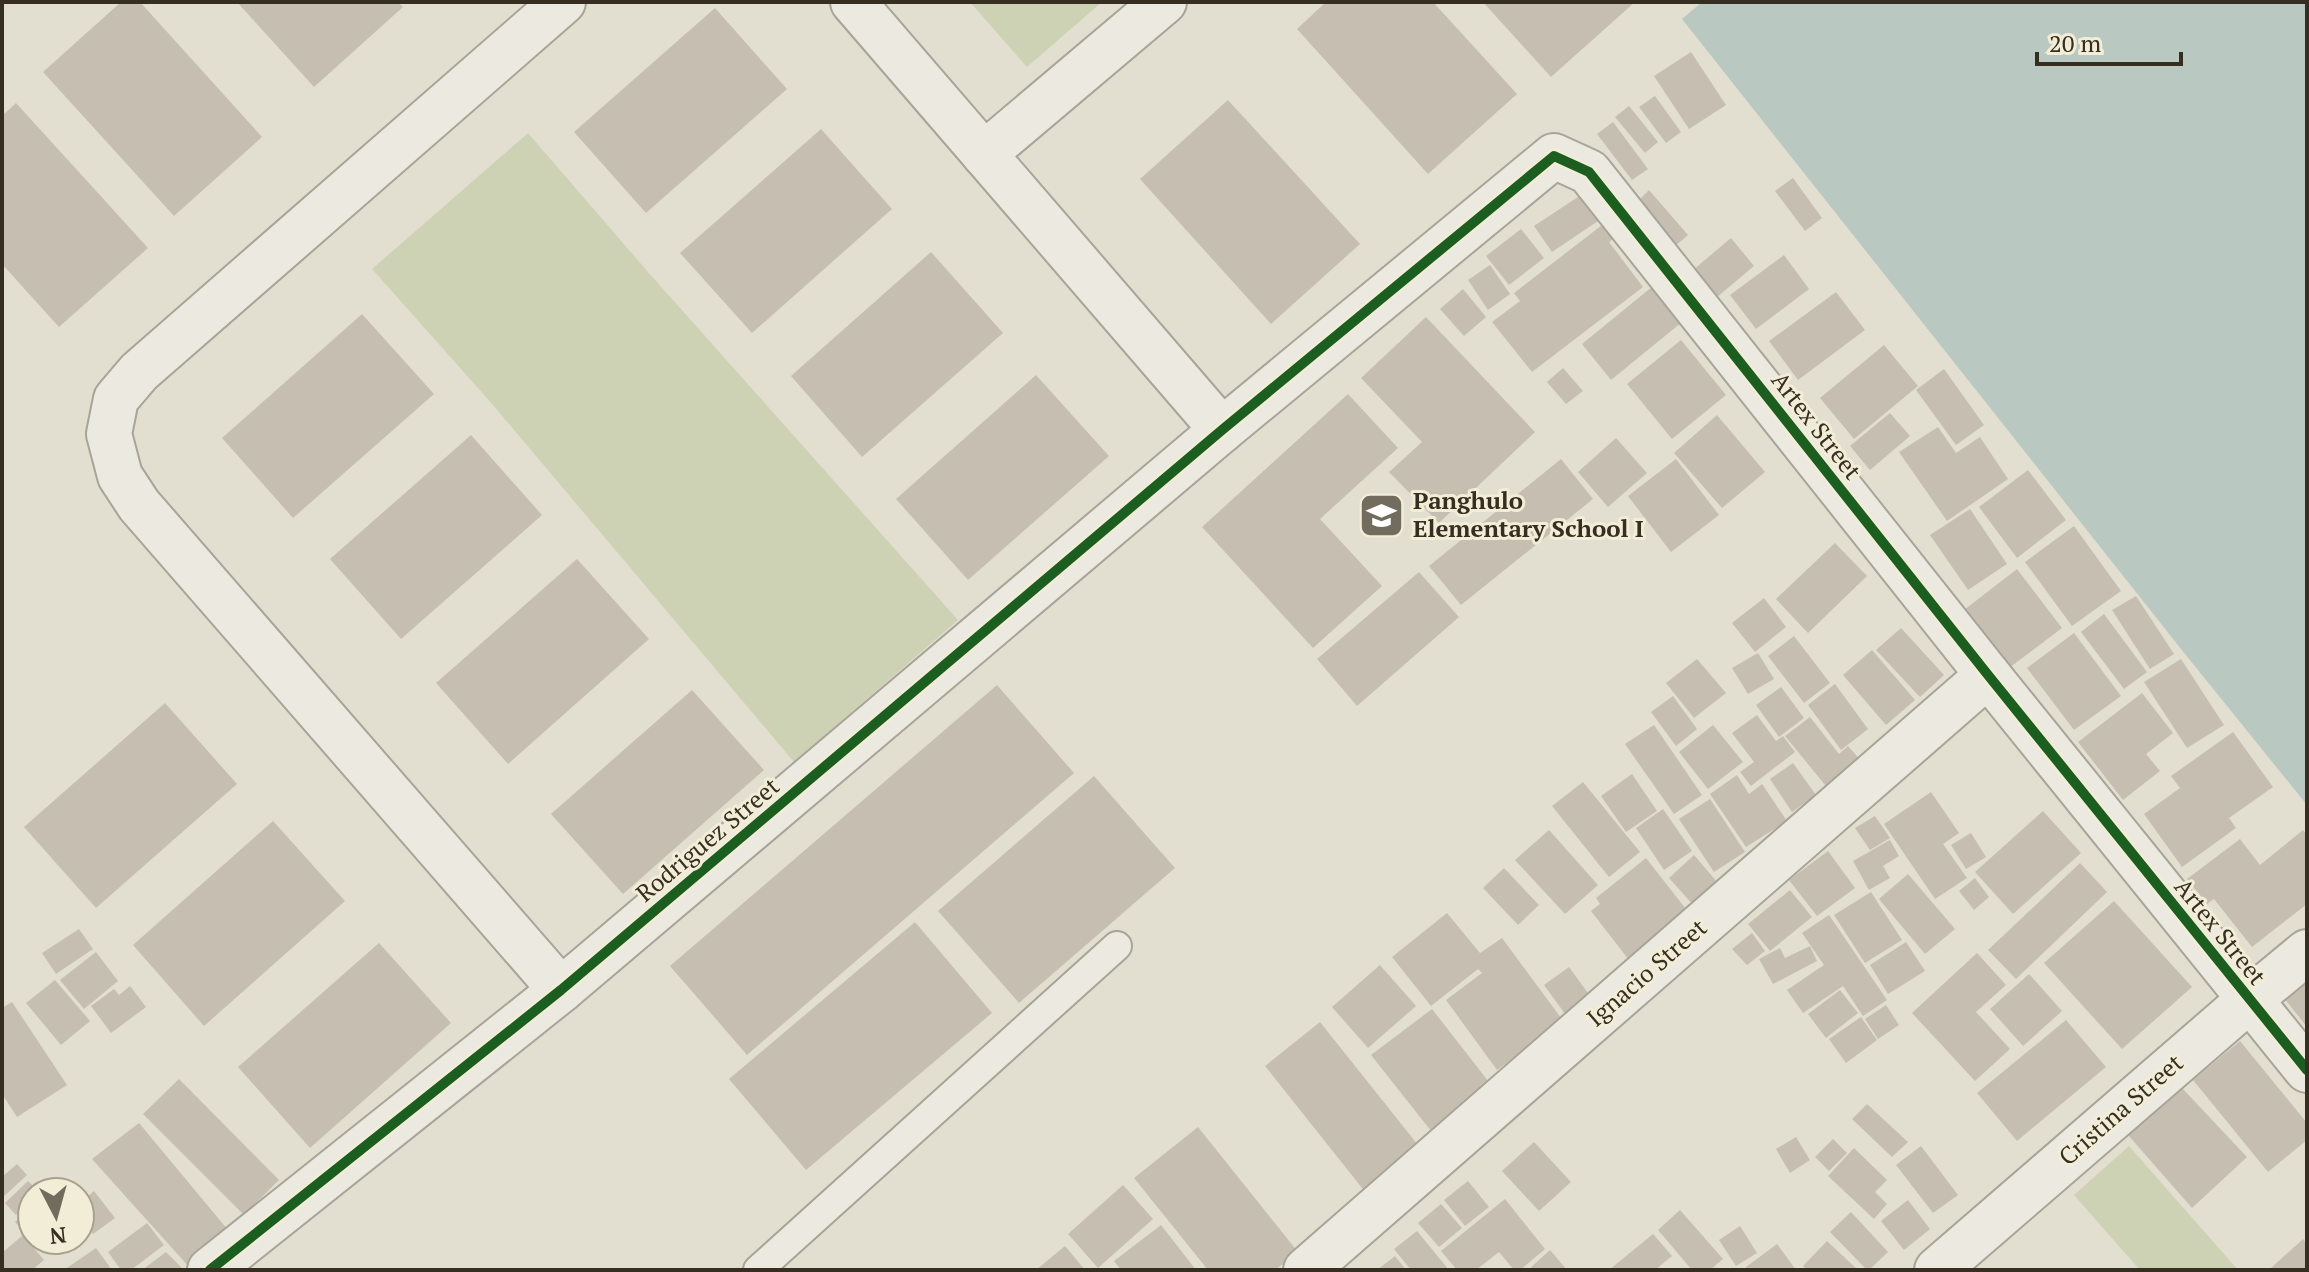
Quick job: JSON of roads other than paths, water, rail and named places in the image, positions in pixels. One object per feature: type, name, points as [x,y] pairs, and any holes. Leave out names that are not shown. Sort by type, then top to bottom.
[{"type":"street","points":[[561,990],[139,505],[120,476],[109,434],[116,399],[139,372],[563,2]]},
{"type":"street","points":[[853,2],[1222,430]]},
{"type":"street","points":[[984,154],[1164,2]]},
{"type":"street","name":"Artex Street","points":[[1222,430],[1554,156],[1589,172],[1988,675],[2307,1070]]},
{"type":"street","name":"Rodriguez Street","points":[[210,1270],[561,990],[1222,430]]},
{"type":"street","name":"Ignacio Street","points":[[1306,1270],[1988,675]]},
{"type":"street","name":"Cristina Street","points":[[1937,1270],[2307,952]]},
{"type":"lane","points":[[758,1270],[1117,946]]},
{"type":"place","name":"Panghulo Elementary School I","points":[[1382,515]]}]
